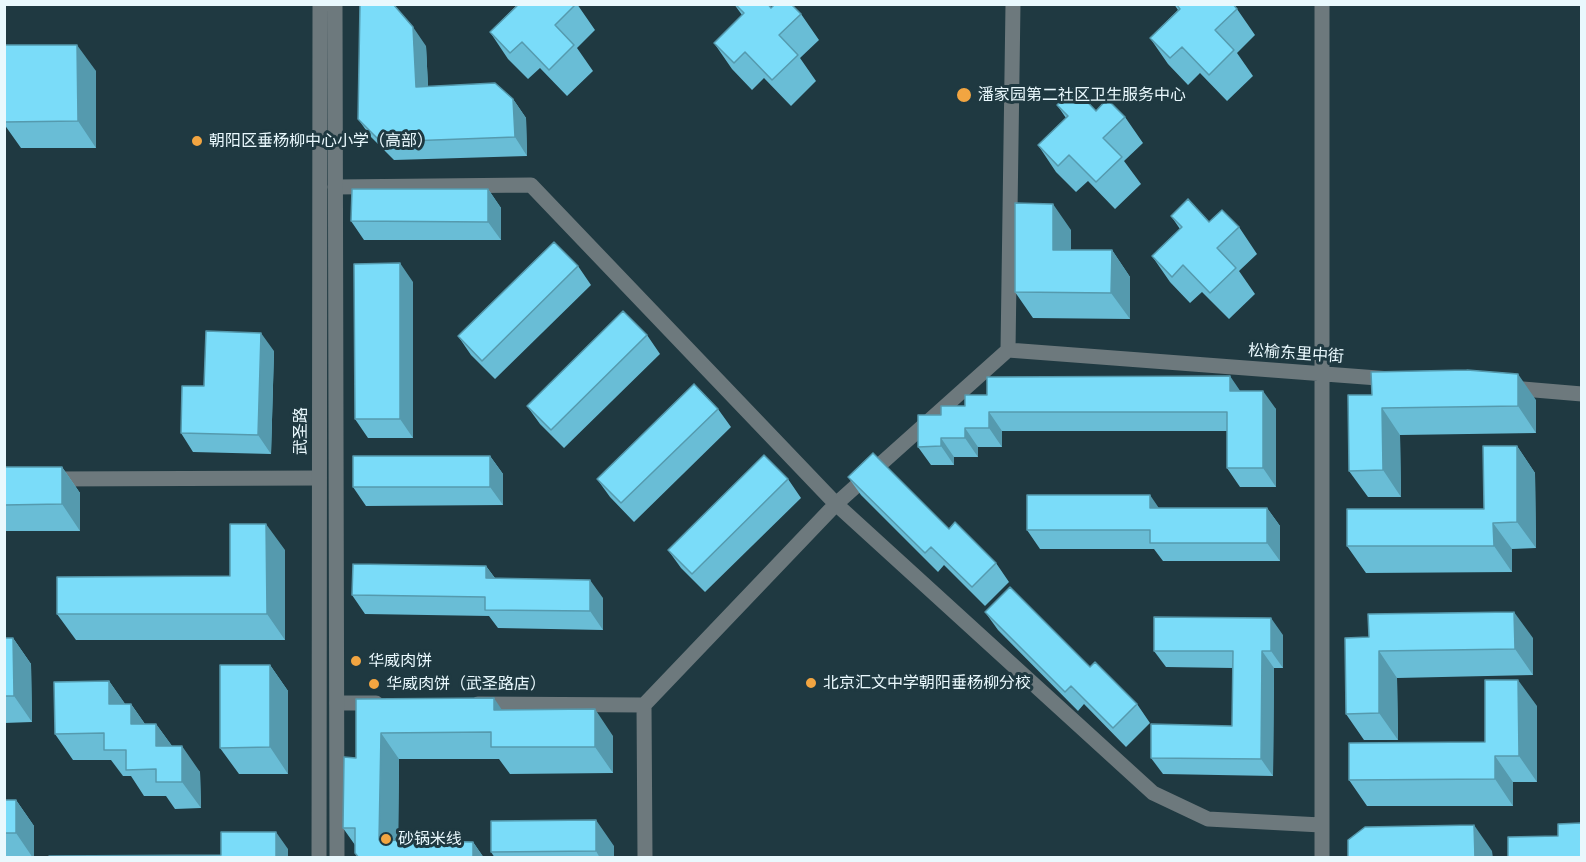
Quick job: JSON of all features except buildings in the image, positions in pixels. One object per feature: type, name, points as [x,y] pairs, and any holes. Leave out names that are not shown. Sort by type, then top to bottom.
[{"type":"street","name":"武圣路","points":[[319,858],[320,4]]},
{"type":"street","points":[[335,4],[337,858]]},
{"type":"street","points":[[645,858],[644,705],[836,504],[1008,350],[1013,4]]},
{"type":"street","points":[[1322,4],[1320,374],[1322,858]]},
{"type":"street","points":[[335,187],[531,185],[836,504],[1153,793],[1208,819],[1322,825]]},
{"type":"street","name":"松榆东里中街","points":[[1008,350],[1403,380]]},
{"type":"street","points":[[1498,387],[1581,394]]},
{"type":"street","points":[[39,479],[319,478]]},
{"type":"street","points":[[337,703],[396,703]]},
{"type":"street","points":[[467,704],[644,705]]},
{"type":"place","name":"潘家园第二社区卫生服务中心","points":[[964,95]]},
{"type":"place","name":"朝阳区垂杨柳中心小学（高部）","points":[[197,141]]},
{"type":"place","name":"华威肉饼","points":[[356,661]]},
{"type":"place","name":"北京汇文中学朝阳垂杨柳分校","points":[[811,683]]},
{"type":"place","name":"华威肉饼（武圣路店）","points":[[374,684]]},
{"type":"place","name":"砂锅米线","points":[[386,839]]}]
